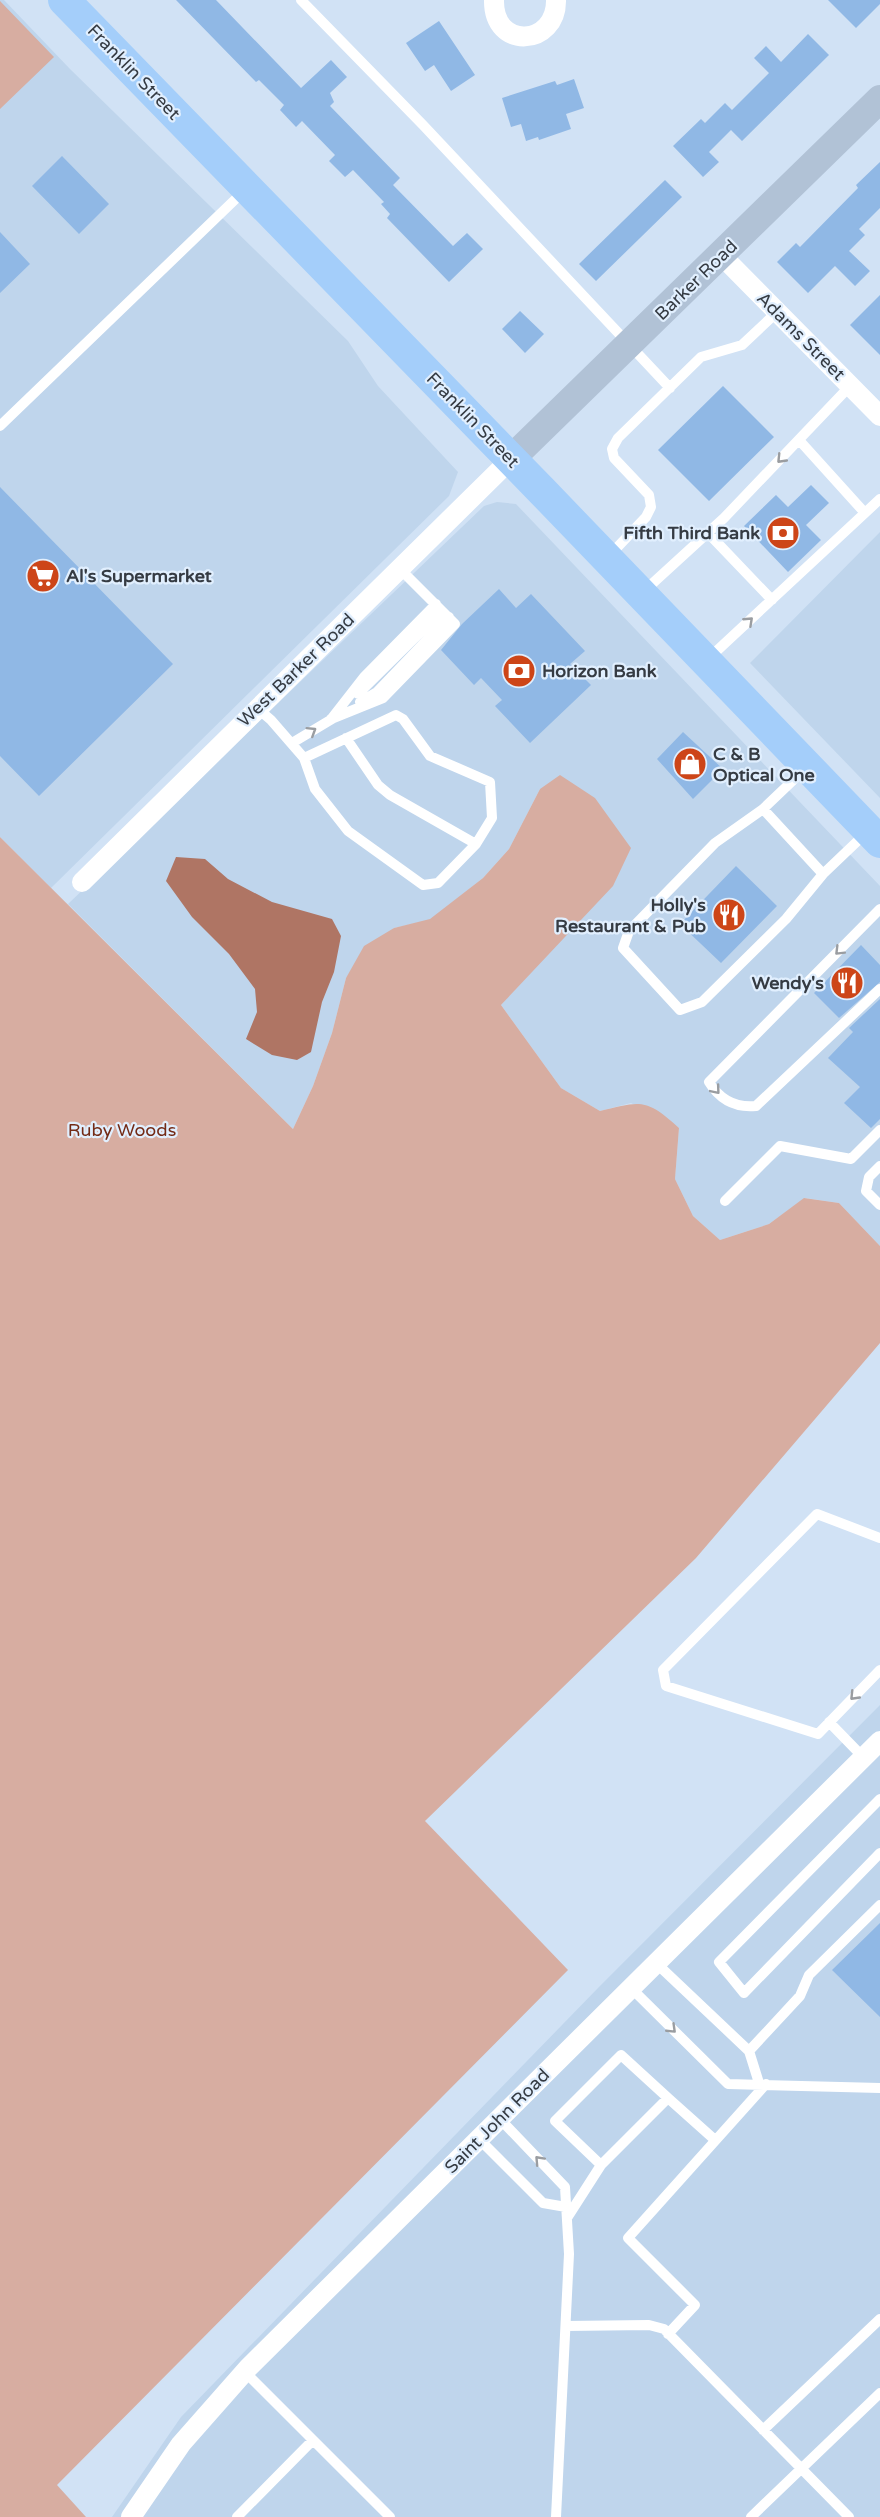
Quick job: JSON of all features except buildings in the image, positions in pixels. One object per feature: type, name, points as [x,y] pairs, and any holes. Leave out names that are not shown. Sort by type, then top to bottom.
[{"type":"main road","name":"Franklin Street","points":[[64,0],[512,459],[874,836]]},
{"type":"street","points":[[495,0],[498,22],[506,31],[518,37],[529,37],[548,25],[554,16],[556,0]]},
{"type":"street","name":"Barker Road","points":[[512,459],[880,99]]},
{"type":"street","name":"Adams Street","points":[[721,255],[880,416]]},
{"type":"street","name":"West Barker Road","points":[[82,882],[512,459]]},
{"type":"street","name":"Saint John Road","points":[[131,2517],[181,2444],[245,2372],[880,1741]]},
{"type":"lane","points":[[301,0],[670,388]]},
{"type":"lane","points":[[0,426],[247,188]]},
{"type":"lane","points":[[607,558],[646,517],[651,507],[649,495],[614,458],[612,449],[618,438],[701,357],[742,345],[777,312]]},
{"type":"lane","points":[[641,594],[708,532],[850,386]]},
{"type":"lane","points":[[799,440],[865,513]]},
{"type":"lane","points":[[706,661],[880,499]]},
{"type":"lane","points":[[708,532],[772,600]]},
{"type":"lane","points":[[331,718],[383,698],[455,624],[400,569]]},
{"type":"lane","points":[[292,743],[331,718],[442,611]]},
{"type":"lane","points":[[257,708],[271,720],[304,758],[315,789],[348,831],[423,885],[438,883],[476,844],[492,818],[490,782],[430,756],[403,718],[396,715],[304,758]]},
{"type":"lane","points":[[346,738],[378,785],[390,795],[476,844]]},
{"type":"lane","points":[[807,767],[763,809],[715,843],[629,930],[623,948],[680,1010],[702,1002],[786,919],[823,874],[874,836]]},
{"type":"lane","points":[[763,809],[823,874]]},
{"type":"lane","points":[[880,909],[709,1082],[717,1095],[740,1107],[756,1106],[880,988]]},
{"type":"lane","points":[[725,1201],[780,1146],[851,1159],[880,1130]]},
{"type":"lane","points":[[880,1166],[869,1177],[866,1191],[880,1205]]},
{"type":"lane","points":[[880,1538],[817,1514],[663,1670],[666,1686],[818,1734],[880,1670]]},
{"type":"lane","points":[[829,1722],[863,1757]]},
{"type":"lane","points":[[880,1799],[719,1962],[744,1993],[880,1853]]},
{"type":"lane","points":[[749,2051],[800,1996],[809,1975],[880,1905]]},
{"type":"lane","points":[[656,1963],[749,2051],[763,2083]]},
{"type":"lane","points":[[631,1988],[728,2084],[763,2083],[880,2088]]},
{"type":"lane","points":[[601,2165],[555,2121],[621,2055],[715,2140]]},
{"type":"lane","points":[[668,2334],[695,2305],[628,2238],[763,2083]]},
{"type":"lane","points":[[566,2212],[601,2165],[668,2098]]},
{"type":"lane","points":[[500,2118],[565,2187],[569,2254],[556,2517]]},
{"type":"lane","points":[[479,2139],[543,2203],[566,2212]]},
{"type":"lane","points":[[763,2430],[880,2319]]},
{"type":"lane","points":[[566,2326],[649,2325],[668,2334],[849,2517]]},
{"type":"lane","points":[[245,2372],[390,2517]]},
{"type":"lane","points":[[751,2517],[880,2393]]},
{"type":"lane","points":[[237,2517],[313,2440]]},
{"type":"shaded area","points":[[0,0],[4,0],[70,69],[348,341],[378,386],[458,472],[449,496],[51,888],[0,837]]},
{"type":"shaded area","points":[[497,502],[516,504],[880,886],[880,1246],[839,1203],[805,1198],[769,1224],[720,1240],[693,1216],[675,1179],[679,1128],[631,1103],[600,1111],[561,1088],[501,1005],[541,961],[540,789],[509,849],[483,878],[430,920],[394,928],[346,978],[332,1033],[313,1086],[293,1129],[68,904],[484,506]]},
{"type":"shaded area","points":[[880,532],[880,798],[750,663]]},
{"type":"shaded area","points":[[176,857],[205,859],[228,879],[272,902],[332,919],[341,936],[334,972],[322,1002],[311,1052],[297,1060],[272,1055],[246,1039],[257,1012],[255,989],[229,954],[192,917],[166,881]]},
{"type":"shaded area","points":[[880,1705],[880,2517],[112,2517],[181,2417],[597,1989]]},
{"type":"green space","points":[[0,1],[54,57],[0,109]]},
{"type":"green space","name":"Ruby Woods","points":[[560,775],[595,798],[631,848],[613,886],[501,1005],[561,1088],[600,1111],[625,1105],[642,1104],[658,1111],[679,1128],[675,1179],[693,1216],[720,1240],[769,1224],[804,1198],[839,1203],[880,1246],[880,1343],[696,1558],[425,1821],[568,1970],[57,2485],[86,2517],[0,2517],[0,837],[293,1129],[313,1086],[332,1033],[346,978],[364,946],[394,928],[430,919],[483,878],[509,849],[540,789]]},
{"type":"place","name":"Fifth Third Bank","points":[[783,533]]},
{"type":"place","name":"Al's Supermarket","points":[[43,576]]},
{"type":"place","name":"Horizon Bank","points":[[519,671]]},
{"type":"place","name":"C & B Optical One","points":[[690,764]]},
{"type":"place","name":"Holly's Restaurant & Pub","points":[[729,915]]},
{"type":"place","name":"Wendy's","points":[[847,983]]}]
